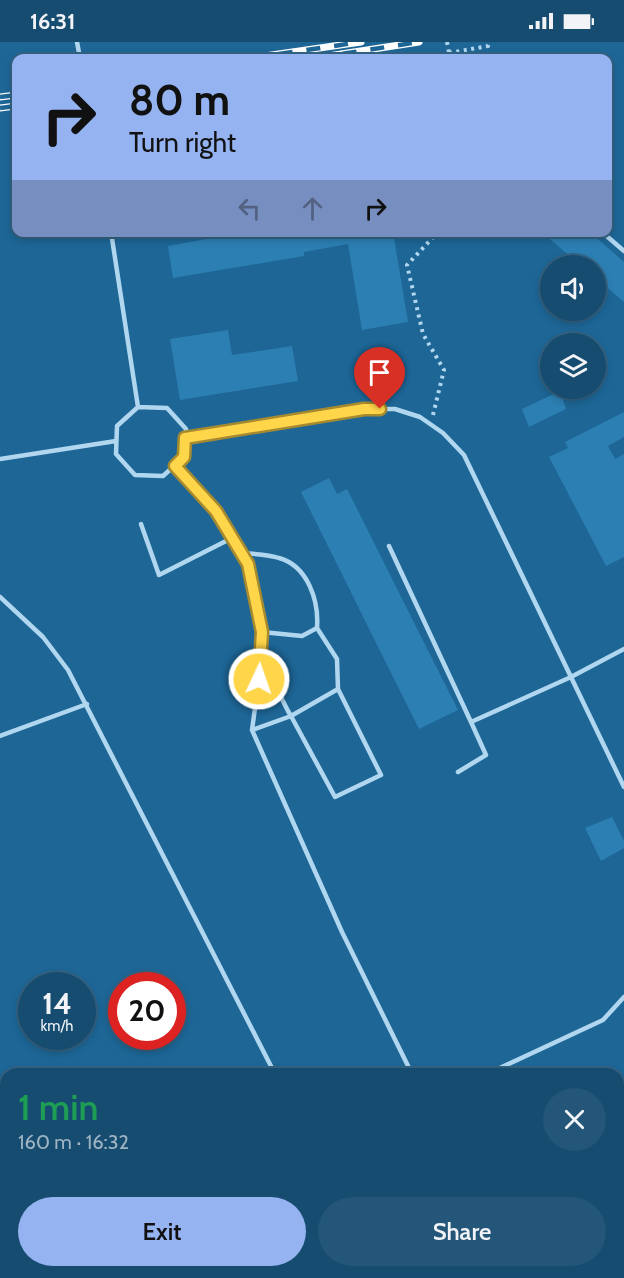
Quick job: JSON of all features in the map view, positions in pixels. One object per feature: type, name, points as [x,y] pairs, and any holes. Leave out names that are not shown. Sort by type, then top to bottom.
[{"type":"lane","points":[[112,237],[138,407]]},
{"type":"lane","points":[[608,237],[624,251]]},
{"type":"lane","points":[[138,407],[166,408],[186,429],[184,457],[163,476],[135,475],[116,454],[117,426],[138,407]]},
{"type":"lane","points":[[185,438],[364,409],[395,409],[420,417],[443,433],[464,455],[624,788]]},
{"type":"lane","points":[[0,459],[116,441]]},
{"type":"lane","points":[[175,466],[216,511],[248,564],[262,632],[252,730],[342,932],[409,1068]]},
{"type":"lane","points":[[141,524],[159,575],[232,538]]},
{"type":"lane","points":[[389,546],[486,755],[458,772]]},
{"type":"lane","points":[[241,553],[281,558],[305,574],[318,612],[317,628],[337,659],[338,689],[381,775],[335,797],[261,656]]},
{"type":"lane","points":[[0,597],[43,637],[68,670],[272,1068]]},
{"type":"lane","points":[[262,632],[302,636],[317,628]]},
{"type":"lane","points":[[471,722],[571,677],[624,649]]},
{"type":"lane","points":[[252,730],[291,716],[338,689]]},
{"type":"lane","points":[[0,736],[87,704]]},
{"type":"lane","points":[[501,1068],[603,1020],[624,997]]},
{"type":"path","points":[[447,42],[449,53],[488,46],[487,42]]},
{"type":"path","points":[[431,424],[444,370],[423,334],[407,265],[433,237]]},
{"type":"building","points":[[217,237],[394,237],[408,322],[362,330],[348,244],[304,252],[304,256],[173,278],[168,246]]},
{"type":"building","points":[[548,237],[596,237],[624,262],[624,302],[606,287],[606,255],[568,255]]},
{"type":"building","points":[[228,330],[232,355],[292,346],[298,381],[180,400],[170,339]]},
{"type":"building","points":[[543,399],[563,399],[566,409],[529,427],[522,409]]},
{"type":"building","points":[[624,412],[624,437],[608,446],[615,459],[624,454],[624,557],[606,566],[549,457],[568,448],[565,442]]},
{"type":"building","points":[[329,478],[337,494],[347,489],[458,710],[419,729],[301,492]]},
{"type":"building","points":[[612,817],[624,841],[624,848],[601,861],[585,828]]},
{"type":"railway","points":[[278,54],[361,42]]},
{"type":"railway","points":[[341,54],[419,42]]},
{"type":"railway","points":[[0,97],[12,96]]},
{"type":"railway","points":[[0,108],[12,106]]},
{"type":"route","points":[[259,679],[262,632],[248,564],[216,511],[175,466],[184,457],[185,438],[364,409],[380,409]]}]
